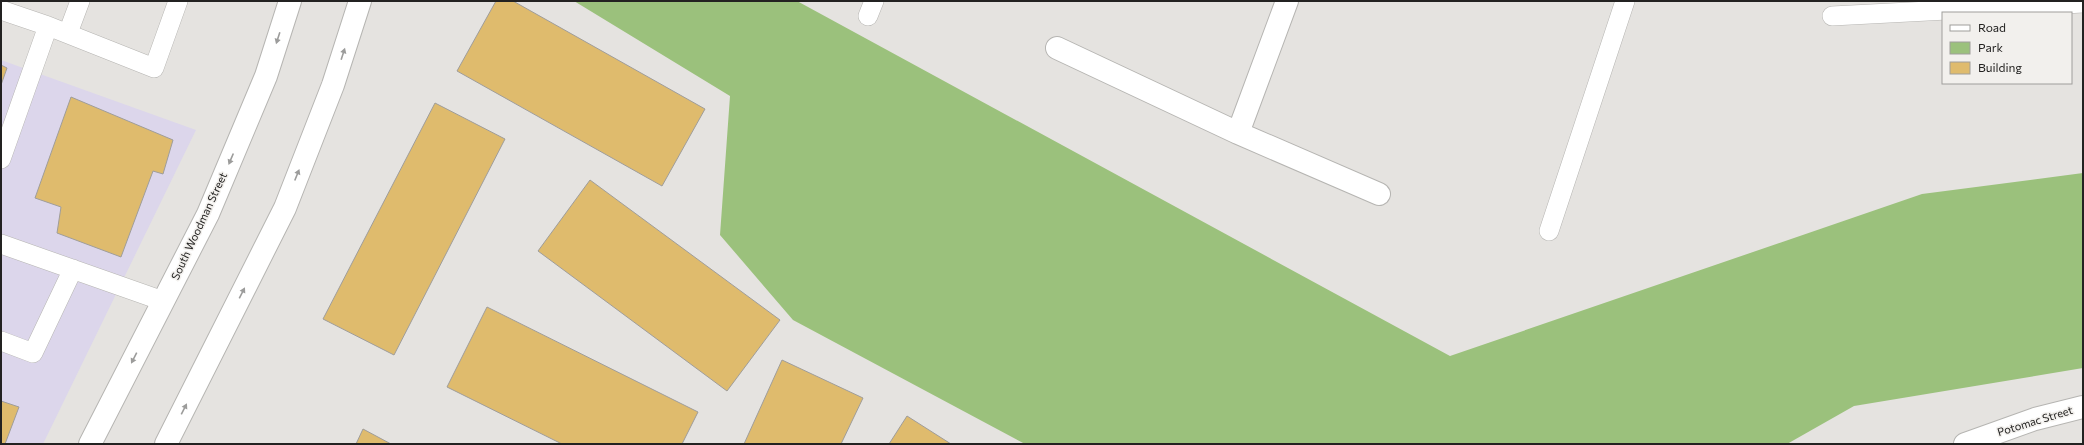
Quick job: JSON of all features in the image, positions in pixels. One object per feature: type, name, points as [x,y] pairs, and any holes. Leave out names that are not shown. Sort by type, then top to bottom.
[{"type":"main road","name":"South Woodman Street","points":[[90,444],[208,214],[266,76],[290,1]]},
{"type":"main road","points":[[166,444],[285,208],[333,85],[360,1]]},
{"type":"main road","points":[[1238,133],[1287,1]]},
{"type":"main road","points":[[1057,48],[1238,133],[1379,194]]},
{"type":"main road","name":"Potomac Street","points":[[1965,444],[2035,419],[2083,407]]},
{"type":"lane","points":[[68,33],[80,1]]},
{"type":"lane","points":[[1,10],[68,33],[154,68],[178,1]]},
{"type":"lane","points":[[1548,231],[1625,1]]},
{"type":"lane","points":[[1832,16],[2083,3]]},
{"type":"lane","points":[[1,159],[48,26]]},
{"type":"lane","points":[[1,244],[164,300]]},
{"type":"lane","points":[[1,341],[33,353],[73,269]]},
{"type":"shaded area","points":[[1,60],[196,130],[43,444],[1,444]]},
{"type":"green space","points":[[574,1],[797,1],[1450,356],[1922,194],[2083,173],[2083,368],[1854,406],[1787,444],[1025,444],[793,320],[720,235],[730,96]]},
{"type":"building","points":[[496,1],[513,1],[705,109],[662,186],[457,71]]},
{"type":"building","points":[[1,65],[7,68],[1,85]]},
{"type":"building","points":[[71,97],[173,140],[163,174],[153,171],[121,257],[57,233],[61,207],[35,198]]},
{"type":"building","points":[[435,103],[505,139],[394,355],[323,319]]},
{"type":"building","points":[[590,180],[780,320],[727,391],[538,251]]},
{"type":"building","points":[[487,307],[698,412],[682,444],[562,444],[447,387]]},
{"type":"building","points":[[782,360],[863,398],[841,444],[744,444]]},
{"type":"building","points":[[1,401],[19,407],[5,444],[1,444]]},
{"type":"building","points":[[907,416],[951,444],[889,444]]},
{"type":"building","points":[[363,429],[391,444],[356,444]]}]
